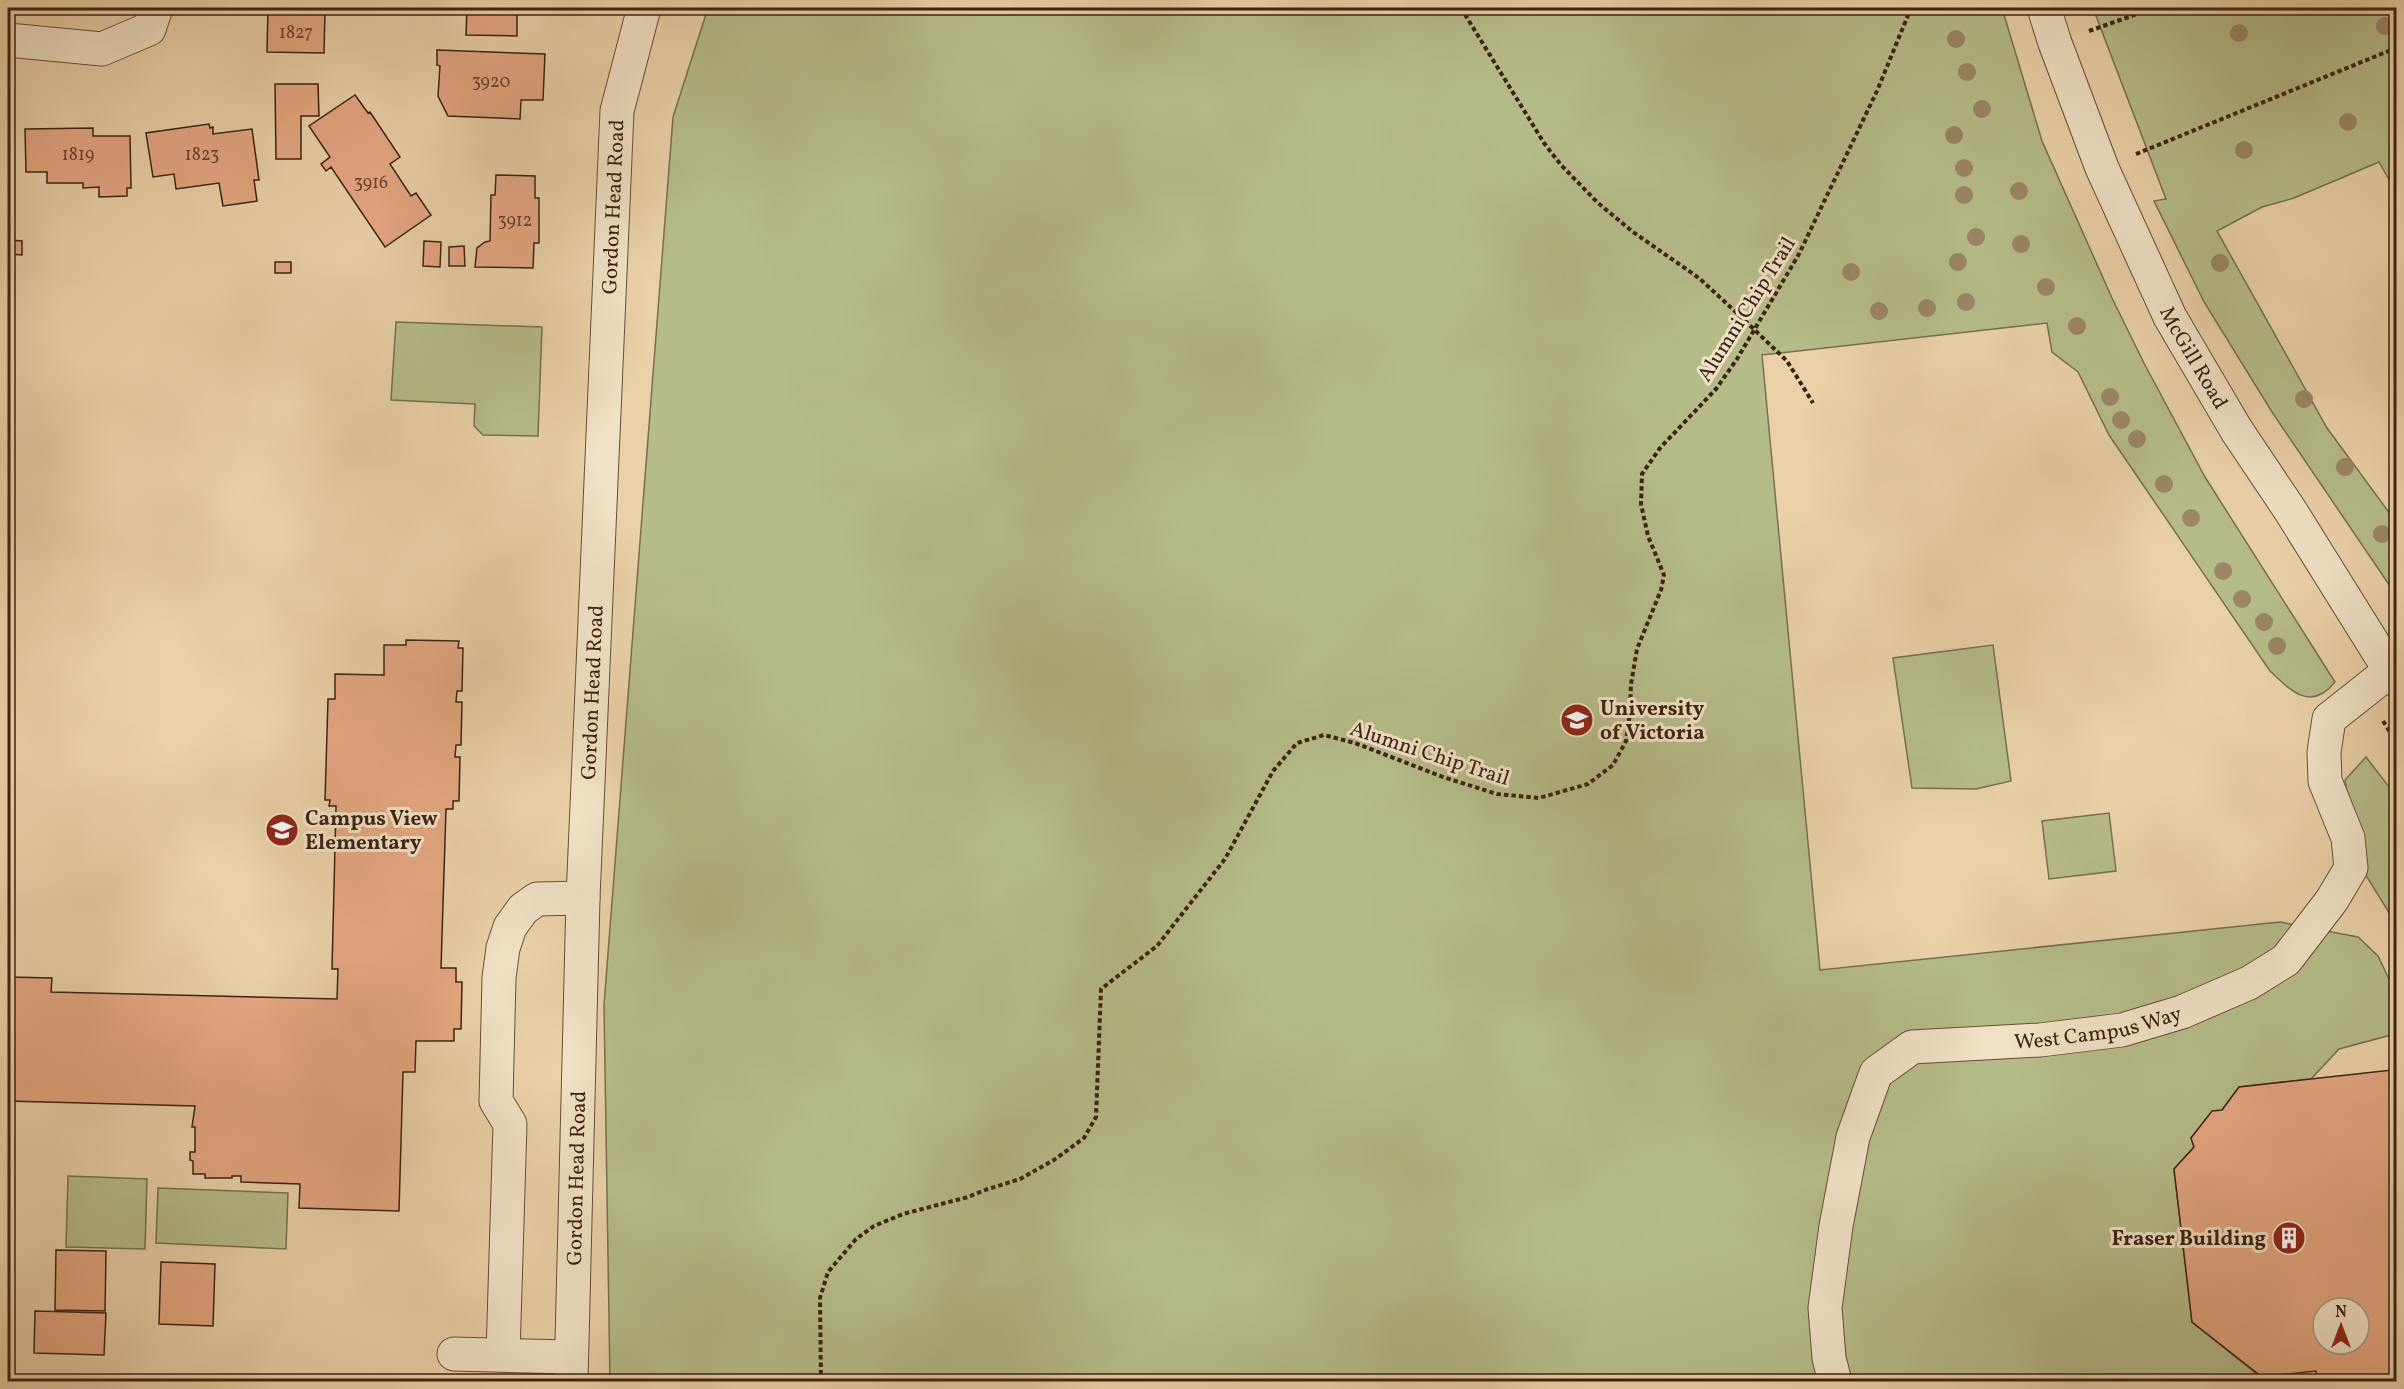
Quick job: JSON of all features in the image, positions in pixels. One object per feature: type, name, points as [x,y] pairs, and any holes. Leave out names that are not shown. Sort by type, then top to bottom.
[{"type":"street","points":[[8,40],[102,49],[149,29],[156,8]]},
{"type":"street","name":"Gordon Head Road","points":[[571,1369],[583,898],[617,111],[644,8]]},
{"type":"street","name":"McGill Road","points":[[2044,8],[2102,168],[2170,317],[2187,349],[2394,672]]},
{"type":"street","name":"West Campus Way","points":[[1835,1382],[1829,1358],[1826,1296],[1836,1226],[1853,1137],[1876,1073],[1912,1047],[2040,1040],[2122,1030],[2182,1012],[2249,984],[2286,960],[2332,900],[2351,868],[2348,838],[2325,781],[2324,752],[2330,719],[2394,672]]},
{"type":"street","points":[[503,1355],[510,1124],[496,1101],[499,978],[502,948],[510,927],[523,909],[537,899],[583,898]]},
{"type":"street","points":[[453,1354],[503,1355],[571,1369]]},
{"type":"path","points":[[1461,8],[1544,143],[1576,182],[1633,232],[1699,278],[1755,330],[1787,361],[1813,403]]},
{"type":"path","name":"Alumni Chip Trail","points":[[821,1382],[820,1298],[828,1272],[856,1239],[874,1226],[903,1214],[969,1197],[1020,1179],[1054,1160],[1084,1138],[1096,1117],[1101,988],[1157,946],[1164,938],[1225,859],[1273,771],[1297,743],[1324,735],[1355,743],[1443,777],[1497,794],[1539,798],[1588,784],[1612,765],[1626,741],[1630,713],[1630,684],[1637,649],[1661,590],[1664,575],[1648,536],[1641,504],[1642,474],[1660,448],[1716,389],[1755,330],[1799,254],[1836,181],[1877,91],[1911,8]]},
{"type":"path","points":[[2055,43],[2154,8]]},
{"type":"path","points":[[2102,168],[2397,48]]},
{"type":"path","points":[[2379,716],[2397,741]]},
{"type":"green space","name":"University of Victoria","points":[[708,8],[2002,8],[2042,141],[2112,298],[2145,365],[2205,477],[2335,682],[2318,696],[2309,697],[2293,691],[2270,671],[2109,435],[2078,372],[2052,352],[2047,323],[1762,355],[1820,970],[2280,922],[2358,937],[2378,956],[2396,994],[2396,1029],[2391,1035],[2339,1049],[2311,1079],[2239,1087],[2222,1110],[2191,1138],[2194,1147],[2174,1169],[2192,1322],[2265,1381],[610,1382],[604,1005],[673,117]]},
{"type":"green space","points":[[2093,8],[2396,8],[2396,192],[2379,162],[2294,198],[2262,207],[2217,231],[2327,428],[2396,522],[2396,595],[2272,412],[2204,302],[2154,201],[2166,199]]},
{"type":"green space","points":[[396,322],[542,327],[538,436],[483,435],[474,426],[475,404],[391,400]]},
{"type":"green space","points":[[1993,645],[2011,781],[1976,789],[1912,788],[1893,658]]},
{"type":"green space","points":[[2366,757],[2396,796],[2396,924],[2359,864],[2345,780]]},
{"type":"green space","points":[[2109,813],[2116,871],[2049,879],[2042,821]]},
{"type":"green space","points":[[8,1150],[14,1150],[11,1253],[8,1253]]},
{"type":"green space","points":[[68,1176],[147,1179],[145,1249],[66,1247]]},
{"type":"green space","points":[[158,1188],[288,1193],[286,1249],[156,1243]]},
{"type":"building","points":[[268,8],[318,8],[318,11],[325,11],[324,53],[267,52]]},
{"type":"building","points":[[467,8],[517,8],[517,36],[466,35]]},
{"type":"building","points":[[437,50],[545,54],[543,100],[521,100],[520,119],[448,116],[438,96],[440,66],[437,65]]},
{"type":"building","points":[[275,84],[318,84],[319,116],[301,116],[301,159],[276,159]]},
{"type":"building","points":[[355,95],[368,113],[370,112],[400,157],[390,164],[411,196],[416,193],[431,215],[385,247],[331,167],[326,171],[321,164],[330,157],[309,126]]},
{"type":"building","points":[[209,124],[210,128],[213,127],[213,134],[252,129],[259,180],[254,180],[257,201],[223,206],[219,183],[176,189],[174,174],[153,177],[146,133]]},
{"type":"building","points":[[93,128],[93,136],[130,136],[131,188],[127,188],[127,196],[99,197],[99,187],[83,188],[83,183],[47,183],[47,172],[26,172],[25,129]]},
{"type":"building","points":[[496,175],[535,176],[535,198],[539,198],[539,243],[534,243],[533,268],[475,267],[477,248],[490,241],[491,195],[495,195]]},
{"type":"building","points":[[11,240],[22,241],[22,255],[10,254]]},
{"type":"building","points":[[424,241],[441,242],[440,267],[423,266]]},
{"type":"building","points":[[464,246],[465,266],[449,266],[449,247]]},
{"type":"building","points":[[275,262],[291,262],[291,273],[275,273]]},
{"type":"building","points":[[406,640],[459,641],[458,648],[463,648],[462,691],[457,691],[456,702],[462,702],[461,745],[456,745],[455,757],[460,757],[459,801],[453,801],[453,809],[446,809],[441,968],[456,968],[456,982],[462,982],[461,1029],[454,1029],[454,1041],[416,1041],[415,1072],[403,1072],[399,1211],[299,1208],[300,1184],[241,1182],[241,1176],[205,1178],[205,1174],[193,1174],[190,1152],[195,1152],[195,1127],[192,1127],[195,1106],[8,1101],[8,977],[52,978],[51,992],[337,999],[338,969],[332,969],[336,806],[329,806],[330,800],[325,800],[328,699],[335,699],[335,674],[384,675],[384,645],[406,645]]},
{"type":"building","name":"Fraser Building","points":[[2392,1070],[2396,1073],[2396,1382],[2317,1382],[2316,1371],[2262,1377],[2192,1322],[2174,1169],[2194,1147],[2191,1138],[2212,1111],[2222,1110],[2239,1087]]},
{"type":"building","points":[[56,1250],[106,1251],[105,1311],[55,1310]]},
{"type":"building","points":[[161,1262],[215,1264],[213,1326],[159,1324]]},
{"type":"building","points":[[35,1311],[106,1313],[104,1355],[34,1353]]},
{"type":"place","name":"University of Victoria","points":[[1577,720]]},
{"type":"place","name":"Campus View Elementary","points":[[282,830]]},
{"type":"place","name":"Fraser Building","points":[[2289,1238]]}]
